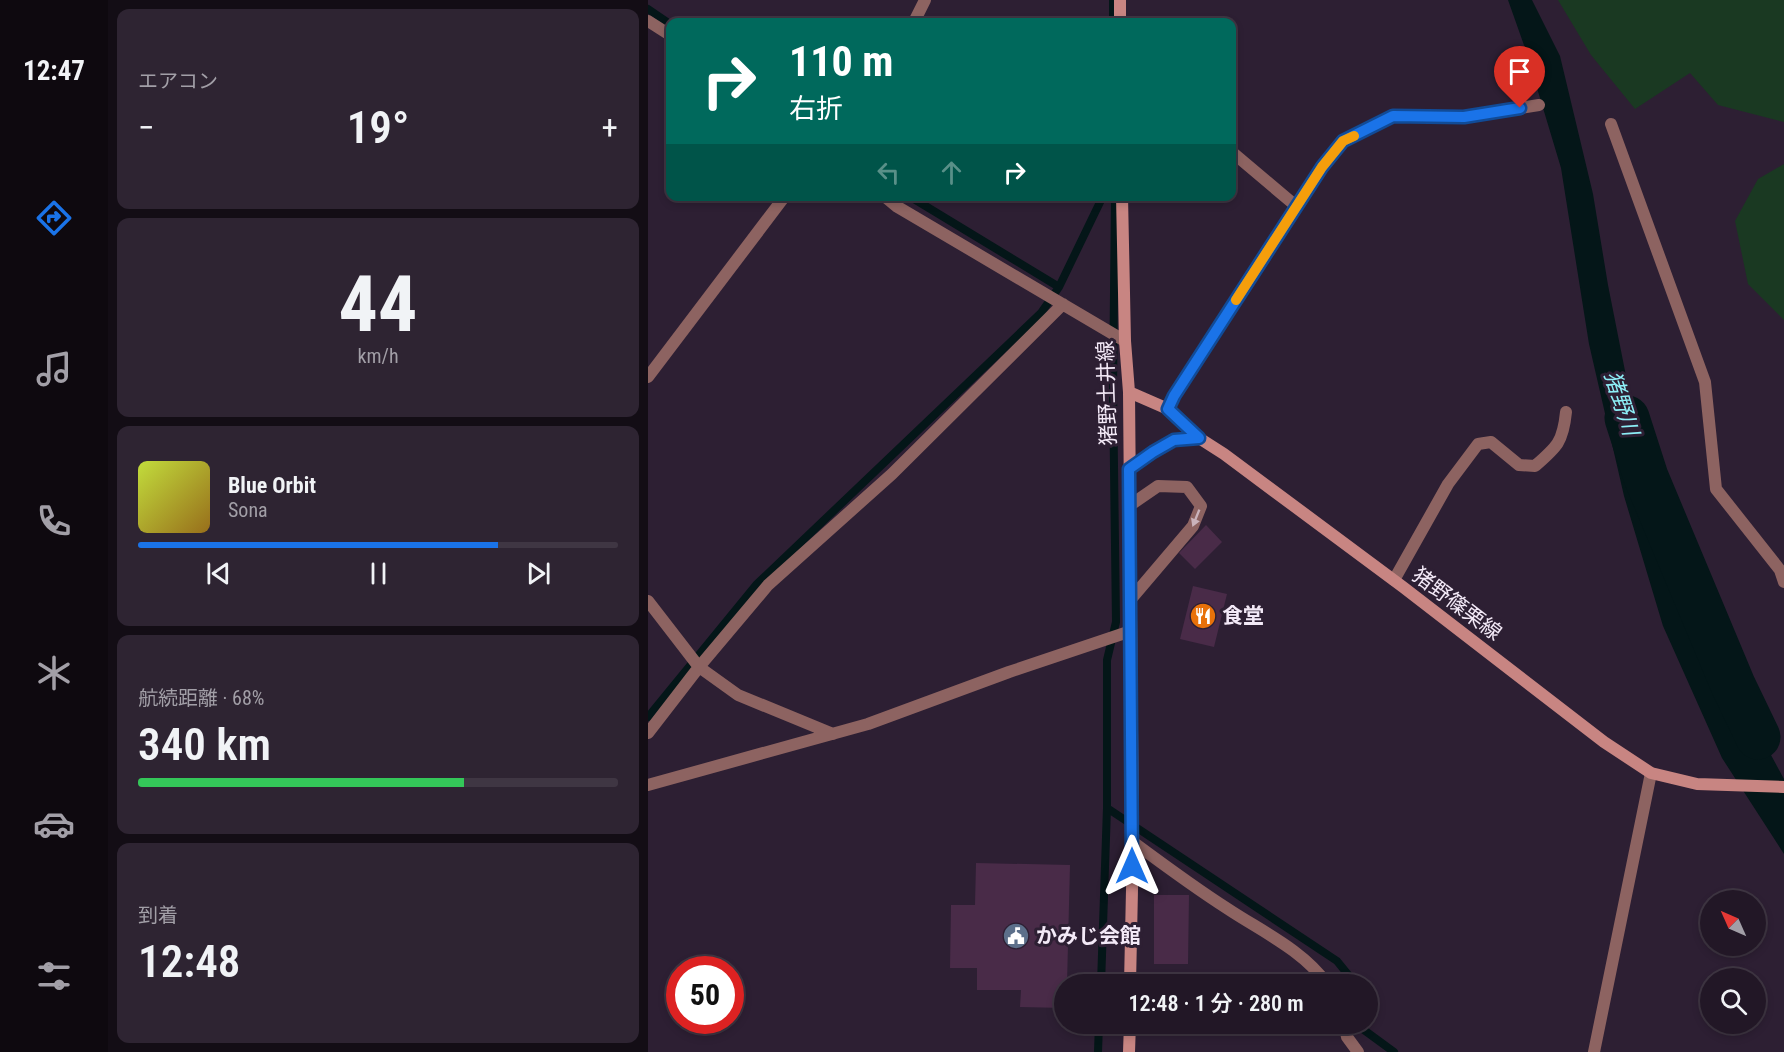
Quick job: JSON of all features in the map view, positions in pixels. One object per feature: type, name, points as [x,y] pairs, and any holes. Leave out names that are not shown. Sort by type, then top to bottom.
[{"type":"main road","points":[[1120,0],[1120,18]]},
{"type":"main road","name":"猪野土井線","points":[[1122,201],[1125,341],[1129,392],[1132,842],[1130,974]]},
{"type":"main road","name":"猪野篠栗線","points":[[1129,392],[1168,409],[1199,438],[1394,580],[1604,742],[1651,773],[1697,784],[1784,787]]},
{"type":"main road","points":[[1129,1052],[1130,1034]]},
{"type":"street","points":[[916,18],[925,0]]},
{"type":"street","points":[[648,21],[666,32]]},
{"type":"street","points":[[1168,409],[1174,396],[1296,206],[1343,141],[1393,116],[1464,117],[1539,105]]},
{"type":"street","points":[[1611,124],[1705,382],[1716,489],[1780,570],[1784,582]]},
{"type":"street","points":[[1236,155],[1296,206]]},
{"type":"street","points":[[648,376],[781,201]]},
{"type":"street","points":[[890,201],[1125,341]]},
{"type":"street","points":[[648,733],[699,667],[768,585],[892,474],[1063,304]]},
{"type":"street","points":[[1394,580],[1448,484],[1478,444],[1491,442],[1519,465],[1535,466],[1555,449],[1564,432],[1566,412]]},
{"type":"street","points":[[1129,469],[1174,440],[1199,438]]},
{"type":"street","points":[[1129,506],[1158,486],[1187,487],[1201,506],[1193,526],[1131,599]]},
{"type":"street","points":[[648,601],[699,667],[738,695],[833,734]]},
{"type":"street","points":[[648,785],[868,724],[1009,672],[1131,631]]},
{"type":"street","points":[[1594,1052],[1651,773]]},
{"type":"street","points":[[1132,842],[1226,908],[1287,946],[1320,974]]},
{"type":"street","points":[[1346,1034],[1358,1052]]},
{"type":"green space","points":[[1558,0],[1784,0],[1784,122],[1718,105],[1690,73],[1635,109],[1591,55]]},
{"type":"green space","points":[[1784,164],[1784,320],[1748,284],[1735,221],[1758,179]]},
{"type":"water","points":[[1508,0],[1532,0],[1560,56],[1593,194],[1608,285],[1646,477],[1733,685],[1784,779],[1784,854],[1722,758],[1663,626],[1624,496],[1589,344],[1561,168]]},
{"type":"building","points":[[1206,525],[1222,542],[1195,569],[1179,553]]},
{"type":"building","name":"食堂","points":[[1193,586],[1227,594],[1214,647],[1180,639]]},
{"type":"building","points":[[976,863],[1070,865],[1067,974],[1054,974],[1054,1008],[1020,1007],[1021,990],[977,990],[977,968],[950,968],[951,905],[975,905]]},
{"type":"building","points":[[1154,895],[1189,895],[1188,964],[1154,964]]},
{"type":"waterway","points":[[1113,0],[1113,18]]},
{"type":"waterway","points":[[648,9],[666,21]]},
{"type":"waterway","points":[[917,201],[1059,287]]},
{"type":"waterway","points":[[648,717],[756,585],[1041,313],[1059,287],[1101,201]]},
{"type":"waterway","points":[[1115,201],[1113,389],[1116,622],[1107,660],[1107,808],[1337,961],[1348,974]]},
{"type":"waterway","name":"猪野川","points":[[1627,418],[1646,477],[1733,685],[1758,737]]},
{"type":"waterway","points":[[1101,974],[1107,808]]},
{"type":"waterway","points":[[1098,1052],[1099,1034]]},
{"type":"waterway","points":[[1369,1034],[1394,1052]]},
{"type":"slow traffic","points":[[1236,300],[1322,167],[1343,141],[1354,136]]},
{"type":"place","name":"食堂","points":[[1203,616]]},
{"type":"place","name":"かみじ会館","points":[[1016,936]]},
{"type":"route","points":[[1132,866],[1129,469],[1174,440],[1199,438],[1168,409],[1174,396],[1322,167],[1343,141],[1393,116],[1464,117],[1520,108]]}]
